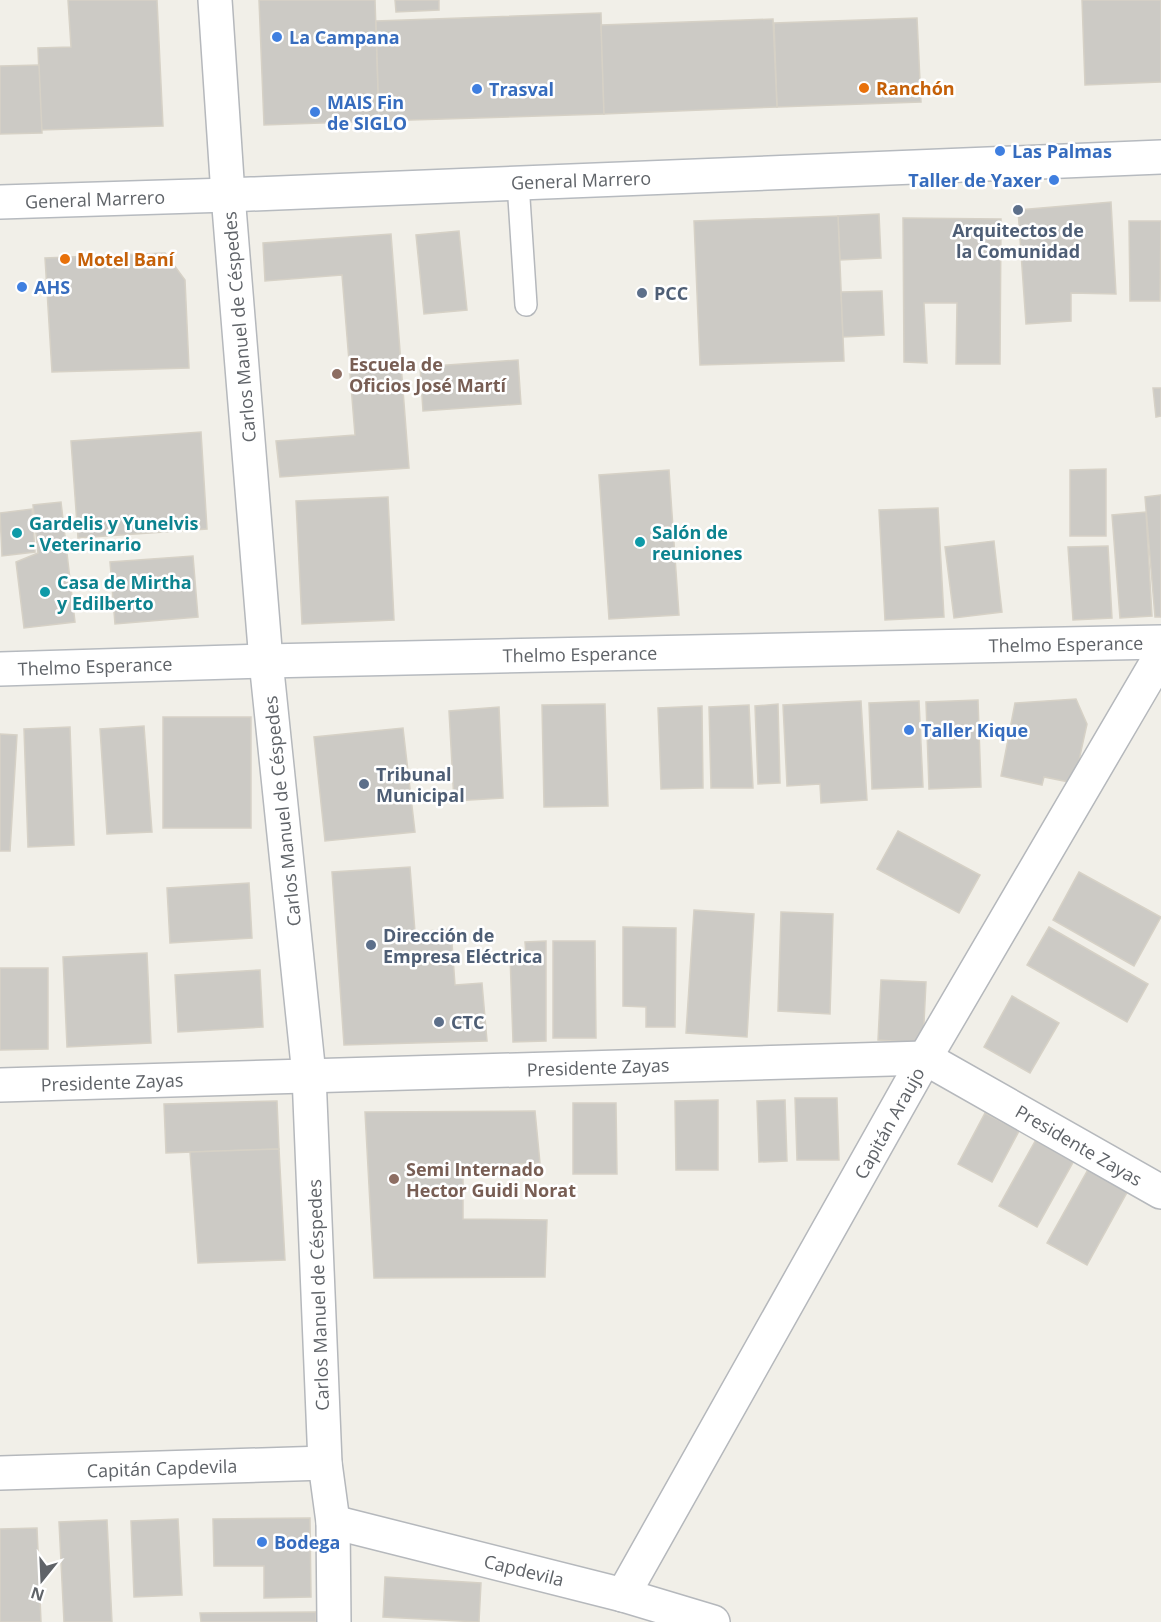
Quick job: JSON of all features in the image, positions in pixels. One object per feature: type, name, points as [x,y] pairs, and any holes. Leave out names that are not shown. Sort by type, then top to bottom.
[{"type":"street","name":"Carlos Manuel de Céspedes","points":[[215,0],[228,195],[266,661],[309,1075],[325,1463],[333,1522],[334,1622]]},
{"type":"street","name":"General Marrero","points":[[0,202],[228,195],[1161,157]]},
{"type":"street","name":"Thelmo Esperance","points":[[0,669],[266,661],[1161,642]]},
{"type":"street","name":"Capitán Araujo","points":[[623,1595],[926,1058],[1161,656]]},
{"type":"street","name":"Presidente Zayas","points":[[0,1085],[926,1058],[1161,1191]]},
{"type":"street","name":"Capitán Capdevila","points":[[0,1473],[325,1463]]},
{"type":"street","name":"Capdevila","points":[[333,1522],[623,1595],[713,1622]]},
{"type":"lane","points":[[519,183],[526,305]]},
{"type":"building","points":[[68,0],[157,0],[163,126],[41,130],[38,48],[71,47]]},
{"type":"building","points":[[259,0],[375,0],[379,121],[264,125]]},
{"type":"building","points":[[395,0],[439,0],[439,10],[396,12]]},
{"type":"building","points":[[1082,0],[1161,0],[1161,82],[1085,85]]},
{"type":"building","points":[[601,13],[604,114],[379,121],[376,21]]},
{"type":"building","points":[[917,18],[921,102],[777,107],[774,23]]},
{"type":"building","points":[[773,19],[777,107],[604,114],[601,25]]},
{"type":"building","points":[[39,65],[42,133],[0,134],[0,66]]},
{"type":"building","points":[[1111,202],[1116,294],[1071,293],[1071,321],[1026,324],[1018,210]]},
{"type":"building","points":[[879,214],[881,258],[840,260],[838,216]]},
{"type":"building","points":[[838,216],[844,361],[700,365],[694,221]]},
{"type":"building","points":[[903,218],[1001,219],[1000,364],[956,364],[957,303],[924,303],[927,363],[904,362]]},
{"type":"building","points":[[1129,221],[1161,221],[1160,301],[1130,301]]},
{"type":"building","points":[[459,231],[467,310],[424,314],[416,235]]},
{"type":"building","points":[[391,234],[409,468],[280,477],[276,441],[355,435],[342,275],[265,281],[263,243]]},
{"type":"building","points":[[165,253],[185,280],[189,368],[52,372],[45,258]]},
{"type":"building","points":[[882,291],[884,335],[843,337],[841,292]]},
{"type":"building","points":[[518,360],[521,404],[423,411],[420,367]]},
{"type":"building","points":[[1153,388],[1161,388],[1161,416],[1156,417]]},
{"type":"building","points":[[201,432],[207,529],[78,538],[71,441]]},
{"type":"building","points":[[1106,469],[1106,536],[1070,536],[1070,470]]},
{"type":"building","points":[[669,470],[679,615],[609,619],[599,475]]},
{"type":"building","points":[[1161,495],[1161,617],[1155,617],[1145,497]]},
{"type":"building","points":[[388,497],[394,620],[302,624],[296,501]]},
{"type":"building","name":"Casa de Mirtha y Edilberto","points":[[61,502],[75,622],[24,628],[16,562],[38,553],[33,505]]},
{"type":"building","points":[[938,508],[944,617],[885,620],[879,510]]},
{"type":"building","name":"Gardelis y Yunelvis - Veterinario","points":[[32,509],[35,552],[2,556],[0,513]]},
{"type":"building","points":[[1146,512],[1152,616],[1120,618],[1112,515]]},
{"type":"building","points":[[994,541],[1002,612],[954,618],[945,547]]},
{"type":"building","points":[[1108,546],[1112,618],[1073,620],[1068,547]]},
{"type":"building","points":[[193,556],[198,617],[115,624],[110,562]]},
{"type":"building","points":[[1076,699],[1087,724],[1074,783],[1044,777],[1042,785],[1001,776],[1015,703]]},
{"type":"building","points":[[978,700],[981,787],[929,789],[926,702]]},
{"type":"building","points":[[861,701],[867,800],[821,803],[820,784],[787,786],[783,705]]},
{"type":"building","points":[[919,701],[923,787],[872,789],[869,703]]},
{"type":"building","points":[[605,704],[608,806],[544,807],[542,705]]},
{"type":"building","points":[[778,704],[780,783],[758,784],[755,706]]},
{"type":"building","points":[[749,705],[753,788],[711,788],[709,707]]},
{"type":"building","points":[[702,706],[703,788],[661,789],[658,708]]},
{"type":"building","points":[[499,707],[503,798],[454,801],[449,711]]},
{"type":"building","points":[[163,717],[251,717],[251,828],[163,828]]},
{"type":"building","points":[[144,726],[152,832],[107,834],[100,729]]},
{"type":"building","points":[[70,727],[74,845],[28,847],[24,729]]},
{"type":"building","name":"Tribunal Municipal","points":[[403,728],[415,832],[325,841],[314,737]]},
{"type":"building","points":[[0,734],[17,735],[10,851],[0,851]]},
{"type":"building","points":[[898,831],[980,875],[959,913],[877,869]]},
{"type":"building","points":[[410,867],[415,932],[451,929],[455,985],[482,983],[487,1041],[344,1045],[332,872]]},
{"type":"building","points":[[1079,872],[1161,917],[1134,966],[1053,920]]},
{"type":"building","points":[[249,883],[252,938],[170,943],[167,888]]},
{"type":"building","points":[[694,910],[754,914],[747,1037],[686,1033]]},
{"type":"building","points":[[781,912],[833,914],[830,1014],[778,1011]]},
{"type":"building","points":[[623,927],[676,928],[675,1027],[646,1027],[646,1007],[623,1006]]},
{"type":"building","points":[[1049,927],[1148,984],[1127,1022],[1027,965]]},
{"type":"building","points":[[546,941],[546,1041],[513,1042],[510,955],[526,955],[525,942]]},
{"type":"building","points":[[553,941],[595,941],[596,1038],[553,1038]]},
{"type":"building","points":[[147,953],[151,1043],[67,1047],[63,957]]},
{"type":"building","points":[[0,968],[48,968],[48,1049],[0,1050]]},
{"type":"building","points":[[260,970],[263,1027],[178,1032],[175,975]]},
{"type":"building","points":[[881,980],[926,982],[923,1043],[878,1040]]},
{"type":"building","points":[[1012,996],[1059,1023],[1030,1073],[984,1047]]},
{"type":"building","points":[[795,1098],[837,1098],[839,1160],[797,1160]]},
{"type":"building","points":[[718,1100],[718,1170],[676,1170],[675,1101]]},
{"type":"building","points":[[785,1100],[787,1161],[759,1162],[757,1101]]},
{"type":"building","points":[[277,1101],[279,1149],[166,1153],[164,1104]]},
{"type":"building","points":[[573,1103],[616,1103],[617,1174],[573,1174]]},
{"type":"building","points":[[535,1111],[540,1163],[463,1166],[463,1219],[547,1220],[545,1277],[374,1278],[365,1112]]},
{"type":"building","points":[[985,1113],[1019,1131],[992,1182],[958,1164]]},
{"type":"building","points":[[1038,1136],[1076,1157],[1037,1227],[999,1206]]},
{"type":"building","points":[[279,1149],[285,1260],[198,1263],[190,1152]]},
{"type":"building","points":[[1090,1166],[1130,1187],[1087,1265],[1047,1243]]},
{"type":"building","name":"Bodega","points":[[310,1518],[311,1597],[264,1598],[264,1566],[214,1566],[213,1519]]},
{"type":"building","points":[[178,1519],[182,1595],[134,1597],[131,1521]]},
{"type":"building","points":[[107,1520],[112,1622],[64,1622],[59,1522]]},
{"type":"building","points":[[37,1528],[41,1622],[0,1622],[0,1529]]},
{"type":"building","points":[[385,1577],[481,1583],[479,1622],[383,1617]]},
{"type":"building","points":[[316,1612],[316,1622],[201,1622],[200,1613]]},
{"type":"place","name":"La Campana","points":[[277,37]]},
{"type":"place","name":"Ranchón","points":[[864,88]]},
{"type":"place","name":"Trasval","points":[[477,89]]},
{"type":"place","name":"MAIS Fin de SIGLO","points":[[315,112]]},
{"type":"place","name":"Las Palmas","points":[[1000,151]]},
{"type":"place","name":"Taller de Yaxer","points":[[1054,180]]},
{"type":"place","name":"Arquitectos de la Comunidad","points":[[1018,210]]},
{"type":"place","name":"Motel Baní","points":[[65,259]]},
{"type":"place","name":"AHS","points":[[22,287]]},
{"type":"place","name":"PCC","points":[[642,293]]},
{"type":"place","name":"Escuela de Oficios José Martí","points":[[337,374]]},
{"type":"place","name":"Gardelis y Yunelvis - Veterinario","points":[[17,533]]},
{"type":"place","name":"Salón de reuniones","points":[[640,542]]},
{"type":"place","name":"Casa de Mirtha y Edilberto","points":[[45,592]]},
{"type":"place","name":"Taller Kique","points":[[909,730]]},
{"type":"place","name":"Tribunal Municipal","points":[[364,784]]},
{"type":"place","name":"Dirección de Empresa Eléctrica","points":[[371,945]]},
{"type":"place","name":"CTC","points":[[439,1022]]},
{"type":"place","name":"Semi Internado Hector Guidi Norat","points":[[394,1179]]},
{"type":"place","name":"Bodega","points":[[262,1542]]}]
